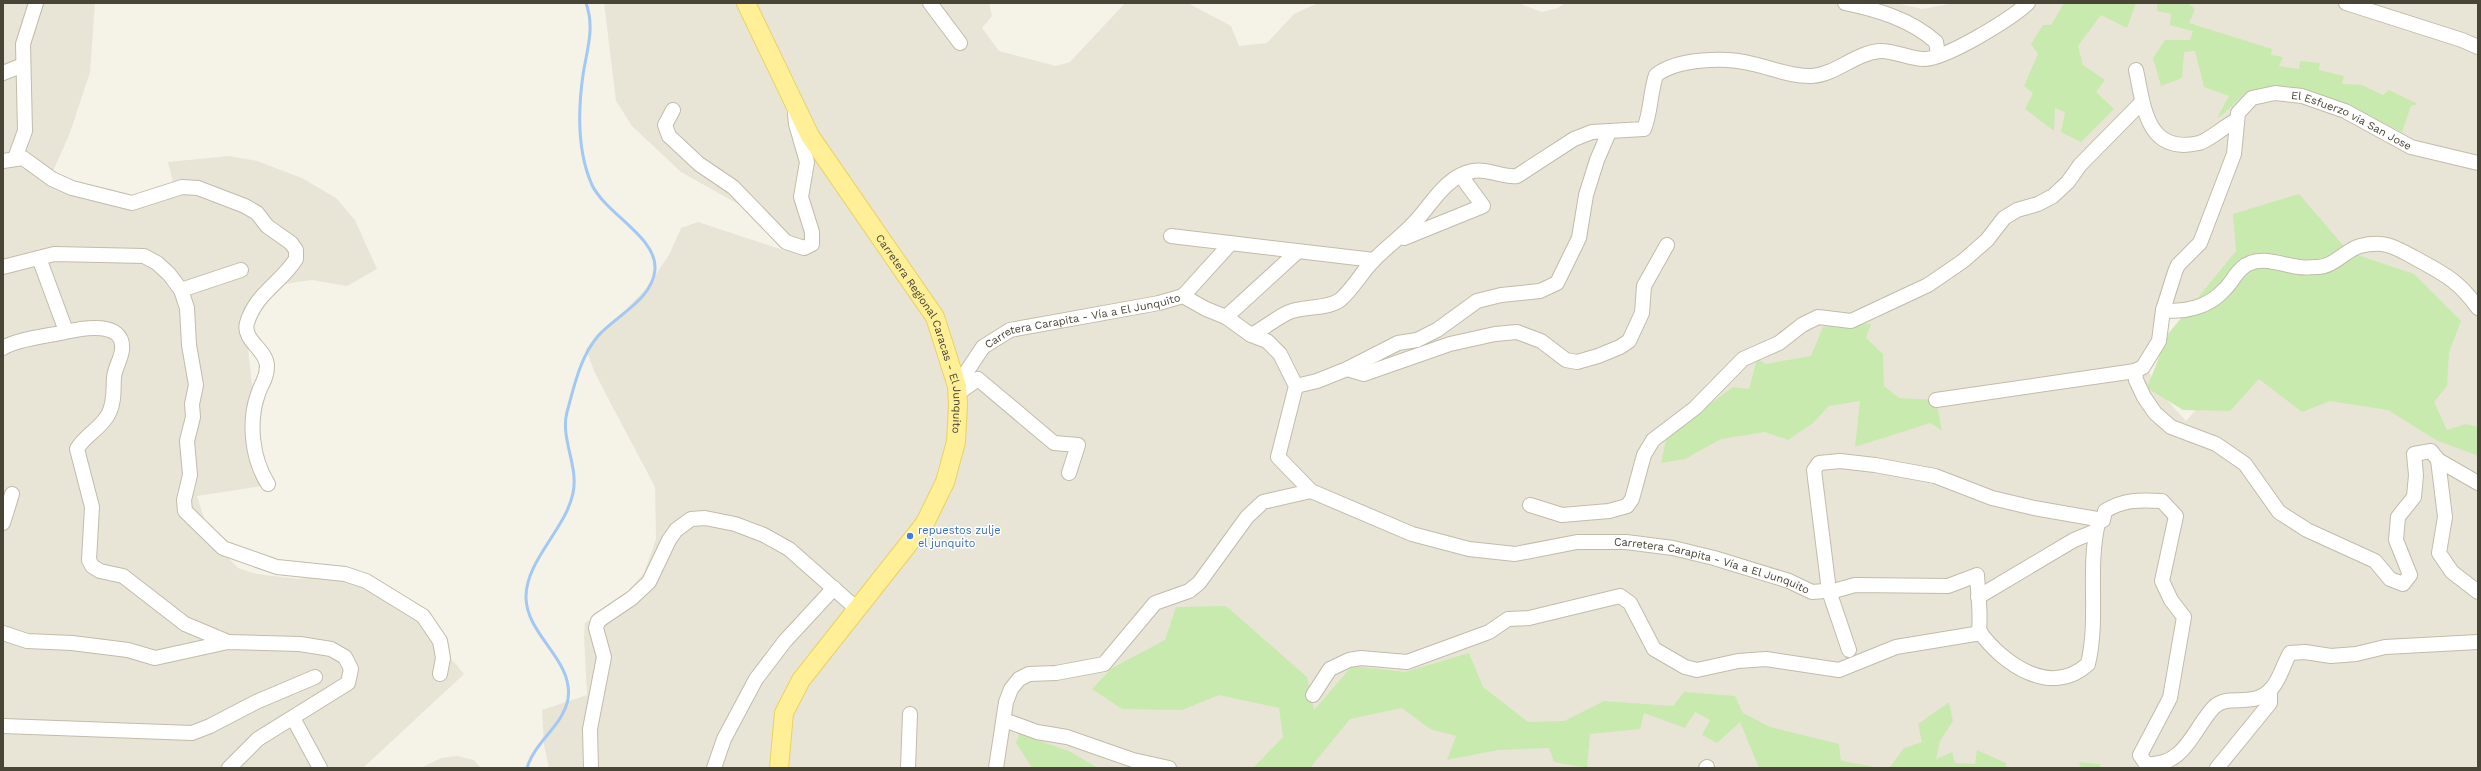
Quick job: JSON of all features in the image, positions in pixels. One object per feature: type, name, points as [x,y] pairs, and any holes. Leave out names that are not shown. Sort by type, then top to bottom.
[{"type":"main road","name":"Carretera Regional Caracas - El Junquito","points":[[746,3],[810,136],[935,317],[957,390],[956,442],[945,482],[925,523],[801,680],[784,713],[779,768]]},
{"type":"street","points":[[9,159],[25,131],[22,65],[23,44],[36,3]]},
{"type":"street","points":[[930,3],[960,43]]},
{"type":"street","points":[[1845,3],[1877,10],[1911,25],[1936,42],[1938,54]]},
{"type":"street","points":[[1251,335],[1287,313],[1337,301],[1349,293],[1374,260],[1397,241],[1415,223],[1433,199],[1461,176],[1474,171],[1492,172],[1507,178],[1517,176],[1574,139],[1592,132],[1644,129],[1648,119],[1650,93],[1656,75],[1673,65],[1696,62],[1732,61],[1752,64],[1782,73],[1812,76],[1833,70],[1863,55],[1881,50],[1908,58],[1927,59],[1988,32],[2013,16],[2028,3]]},
{"type":"street","points":[[2346,3],[2478,47]]},
{"type":"street","points":[[3,73],[22,65]]},
{"type":"street","points":[[2136,70],[2142,102],[2152,130],[2161,140],[2177,144],[2200,143],[2235,121]]},
{"type":"street","name":"El Esfuerzo via San Jose","points":[[2235,121],[2238,113],[2252,98],[2275,93],[2302,96],[2346,111],[2410,147],[2478,163]]},
{"type":"street","points":[[1530,505],[1562,514],[1609,511],[1627,506],[1632,500],[1644,455],[1652,440],[1695,408],[1743,359],[1779,343],[1802,324],[1818,317],[1851,321],[1928,285],[1964,261],[1987,240],[2004,218],[2017,210],[2038,204],[2053,196],[2068,182],[2080,165],[2142,102]]},
{"type":"street","points":[[673,110],[665,125],[669,136],[699,164],[733,186],[786,242],[804,248],[812,244],[812,232],[801,197],[807,162],[796,124],[795,105]]},
{"type":"street","points":[[1936,400],[2135,370],[2143,367],[2159,341],[2163,310],[2176,269],[2200,242],[2220,194],[2234,154],[2235,121]]},
{"type":"street","points":[[1296,386],[1317,381],[1347,369],[1398,343],[1417,340],[1437,330],[1477,301],[1501,295],[1540,291],[1557,283],[1579,238],[1586,195],[1596,160],[1609,132]]},
{"type":"street","points":[[9,159],[23,158],[52,179],[72,188],[132,203],[182,187],[198,188],[245,206],[256,213],[267,226],[291,242],[296,250],[296,259],[265,291],[253,308],[246,326],[248,336],[267,362],[267,377],[258,394],[254,420],[254,457],[260,472],[268,484]]},
{"type":"street","points":[[1397,241],[1483,206],[1461,176]]},
{"type":"street","points":[[1170,236],[1374,260]]},
{"type":"street","points":[[1183,296],[1231,243]]},
{"type":"street","points":[[2163,310],[2179,312],[2207,302],[2224,290],[2235,274],[2247,264],[2267,260],[2299,267],[2324,267],[2358,247],[2373,244],[2397,247],[2439,270],[2465,290],[2478,308]]},
{"type":"street","points":[[1347,369],[1364,374],[1450,344],[1495,334],[1517,332],[1541,341],[1566,360],[1577,362],[1598,356],[1620,347],[1629,340],[1642,313],[1644,286],[1667,245]]},
{"type":"street","points":[[1226,317],[1297,252]]},
{"type":"street","points":[[3,267],[54,254],[144,256],[157,263],[169,274],[181,290],[187,308],[189,345],[196,385],[192,404],[193,417],[186,441],[190,475],[184,500],[185,511],[223,548],[278,567],[345,574],[366,581],[423,616],[440,641],[443,658],[440,674]]},
{"type":"street","points":[[39,258],[66,332]]},
{"type":"street","points":[[181,290],[241,270]]},
{"type":"street","name":"Carretera Carapita - Vía a El Junquito","points":[[957,390],[983,347],[1010,330],[1158,303],[1183,296],[1206,309],[1226,317],[1251,335],[1267,341],[1280,354],[1296,386],[1278,457],[1311,491],[1412,534],[1469,549],[1515,554],[1577,542],[1626,542],[1673,548],[1707,556],[1789,581],[1812,592],[1829,591],[1855,585],[1948,586],[1977,575],[1980,604],[1979,631],[1981,634]]},
{"type":"street","points":[[3,348],[66,332],[98,327],[109,330],[122,343],[122,350],[114,375],[114,397],[109,413],[100,426],[82,440],[77,449],[92,507],[89,560],[92,566],[100,571],[123,576],[185,624],[228,642]]},
{"type":"street","points":[[2135,370],[2136,380],[2144,397],[2155,413],[2171,426],[2216,444],[2245,464],[2280,512],[2307,530],[2375,562],[2390,579],[2403,584],[2410,575],[2396,540],[2398,517],[2414,497],[2416,475],[2414,454],[2431,451],[2438,460],[2478,482]]},
{"type":"street","points":[[957,390],[978,379],[1054,443],[1078,445],[1069,473]]},
{"type":"street","points":[[2438,460],[2445,517],[2439,553],[2452,572],[2478,592]]},
{"type":"street","points":[[1849,650],[1829,591],[1814,470],[1819,463],[1840,461],[1875,465],[1935,476],[1992,498],[2099,525]]},
{"type":"street","points":[[996,768],[1011,689],[1019,679],[1029,674],[1056,673],[1104,664],[1155,603],[1189,591],[1199,583],[1246,517],[1263,502],[1311,491]]},
{"type":"street","points":[[3,523],[12,494]]},
{"type":"street","points":[[1313,695],[1330,669],[1349,660],[1362,658],[1407,662],[1489,632],[1508,619],[1529,618],[1620,596],[1633,608],[1654,648],[1685,667],[1697,670],[1738,661],[1766,659],[1839,670],[1896,647],[1981,634],[2008,662],[2027,672],[2061,678],[2078,673],[2088,664],[2093,621],[2092,578],[2099,525],[2105,511],[2118,503],[2138,500],[2162,501],[2176,516],[2162,580],[2171,600],[2184,617],[2183,631],[2170,698],[2140,755],[2146,764],[2158,765],[2175,756],[2190,742],[2215,706],[2225,701],[2260,699],[2270,690],[2290,653],[2305,652],[2331,656],[2356,654],[2385,647],[2478,642]]},
{"type":"street","points":[[591,768],[590,729],[604,657],[596,628],[598,621],[632,598],[649,582],[669,540],[676,530],[691,519],[705,518],[735,524],[764,535],[789,549],[857,609]]},
{"type":"street","points":[[1978,596],[2099,525]]},
{"type":"street","points":[[714,768],[724,739],[756,679],[785,641],[834,588]]},
{"type":"street","points":[[3,633],[27,641],[72,642],[128,650],[155,658],[228,642],[300,644],[331,649],[345,657],[352,670],[348,683],[258,739],[229,768]]},
{"type":"street","points":[[3,726],[192,733],[210,726],[256,702],[315,677]]},
{"type":"street","points":[[2217,768],[2270,703],[2270,690]]},
{"type":"street","points":[[908,768],[910,714]]},
{"type":"street","points":[[293,718],[320,768]]},
{"type":"street","points":[[1004,720],[1037,732],[1067,737],[1133,760],[1169,768]]},
{"type":"shaded area","points":[[3,3],[95,3],[90,72],[70,133],[49,180],[123,207],[174,186],[168,162],[229,156],[257,161],[302,178],[336,198],[355,220],[377,269],[347,286],[312,280],[278,285],[257,300],[247,336],[262,486],[197,496],[211,540],[238,568],[257,574],[299,579],[341,574],[401,599],[464,674],[363,768],[3,768]]},
{"type":"shaded area","points":[[604,3],[989,3],[992,16],[982,28],[999,51],[1056,66],[1070,62],[1125,3],[1188,3],[1231,26],[1239,46],[1267,43],[1294,14],[1318,3],[1518,3],[1542,12],[1558,8],[1565,3],[1896,3],[1922,9],[1955,3],[2478,3],[2478,768],[549,768],[544,745],[542,710],[587,695],[584,637],[585,623],[622,598],[644,573],[656,539],[655,487],[594,371],[586,349],[644,291],[669,255],[681,228],[698,222],[786,251],[745,208],[681,172],[632,126],[616,101]],"holes":[[[2164,302],[2189,307],[2213,391],[2186,421],[2168,401],[2143,363],[2154,341]]]},
{"type":"shaded area","points":[[457,756],[474,760],[481,768],[421,768],[441,758]]},
{"type":"green space","points":[[2064,3],[2136,3],[2127,28],[2101,15],[2078,46],[2083,65],[2105,80],[2096,92],[2114,109],[2081,142],[2061,132],[2065,112],[2055,108],[2054,131],[2025,109],[2033,93],[2024,86],[2038,54],[2031,44],[2043,25],[2051,25]]},
{"type":"green space","points":[[2157,3],[2188,3],[2195,9],[2189,23],[2272,49],[2271,55],[2283,57],[2279,66],[2299,69],[2300,61],[2320,63],[2319,70],[2344,76],[2342,84],[2362,85],[2383,95],[2389,90],[2418,104],[2411,106],[2402,132],[2347,106],[2326,98],[2283,88],[2264,88],[2248,93],[2217,118],[2229,96],[2204,87],[2195,51],[2184,52],[2182,78],[2161,86],[2153,58],[2165,40],[2190,40],[2193,31],[2170,25],[2171,14],[2157,11]]},
{"type":"green space","points":[[2299,194],[2349,252],[2414,274],[2461,321],[2449,352],[2447,386],[2434,402],[2447,430],[2466,424],[2478,427],[2478,456],[2436,440],[2388,410],[2330,401],[2302,412],[2259,379],[2230,411],[2183,410],[2147,388],[2168,334],[2236,251],[2233,214]]},
{"type":"green space","points":[[1871,324],[1866,338],[1883,354],[1884,386],[1899,398],[1936,400],[1942,431],[1930,423],[1855,447],[1860,401],[1829,406],[1813,423],[1788,440],[1765,432],[1721,439],[1685,459],[1661,463],[1667,436],[1733,387],[1749,389],[1757,359],[1766,364],[1811,356],[1823,327]]},
{"type":"green space","points":[[1226,606],[1307,677],[1314,710],[1352,666],[1405,672],[1469,653],[1483,687],[1528,722],[1564,721],[1604,701],[1673,706],[1684,692],[1735,696],[1743,713],[1770,727],[1839,744],[1841,761],[1881,768],[1759,768],[1740,722],[1717,743],[1702,735],[1710,720],[1695,712],[1685,728],[1644,713],[1640,729],[1590,734],[1587,768],[1554,762],[1549,748],[1498,750],[1447,760],[1456,736],[1430,729],[1402,708],[1350,719],[1310,768],[1253,768],[1283,737],[1279,708],[1219,695],[1182,710],[1122,709],[1092,689],[1112,668],[1165,640],[1176,607]]},
{"type":"green space","points":[[1949,702],[1953,721],[1940,741],[1936,759],[1952,752],[1955,763],[1975,764],[1977,750],[2006,763],[2006,768],[1889,768],[1904,748],[1922,742],[1918,724]]},
{"type":"green space","points":[[1019,734],[1069,751],[1098,768],[1032,768],[1016,743]]},
{"type":"green space","points":[[2079,762],[2099,764],[2102,768],[2081,768]]},
{"type":"waterway","points":[[527,768],[536,750],[561,717],[568,699],[568,685],[564,672],[558,660],[534,624],[528,612],[526,598],[527,584],[532,571],[563,519],[573,493],[574,473],[567,442],[565,422],[567,412],[578,372],[592,344],[605,329],[641,299],[653,280],[655,269],[653,257],[648,246],[640,236],[599,196],[592,185],[587,172],[581,144],[580,130],[581,88],[590,30],[589,12],[586,3]]},
{"type":"place","name":"repuestos zulje el junquito","points":[[910,536]]}]
